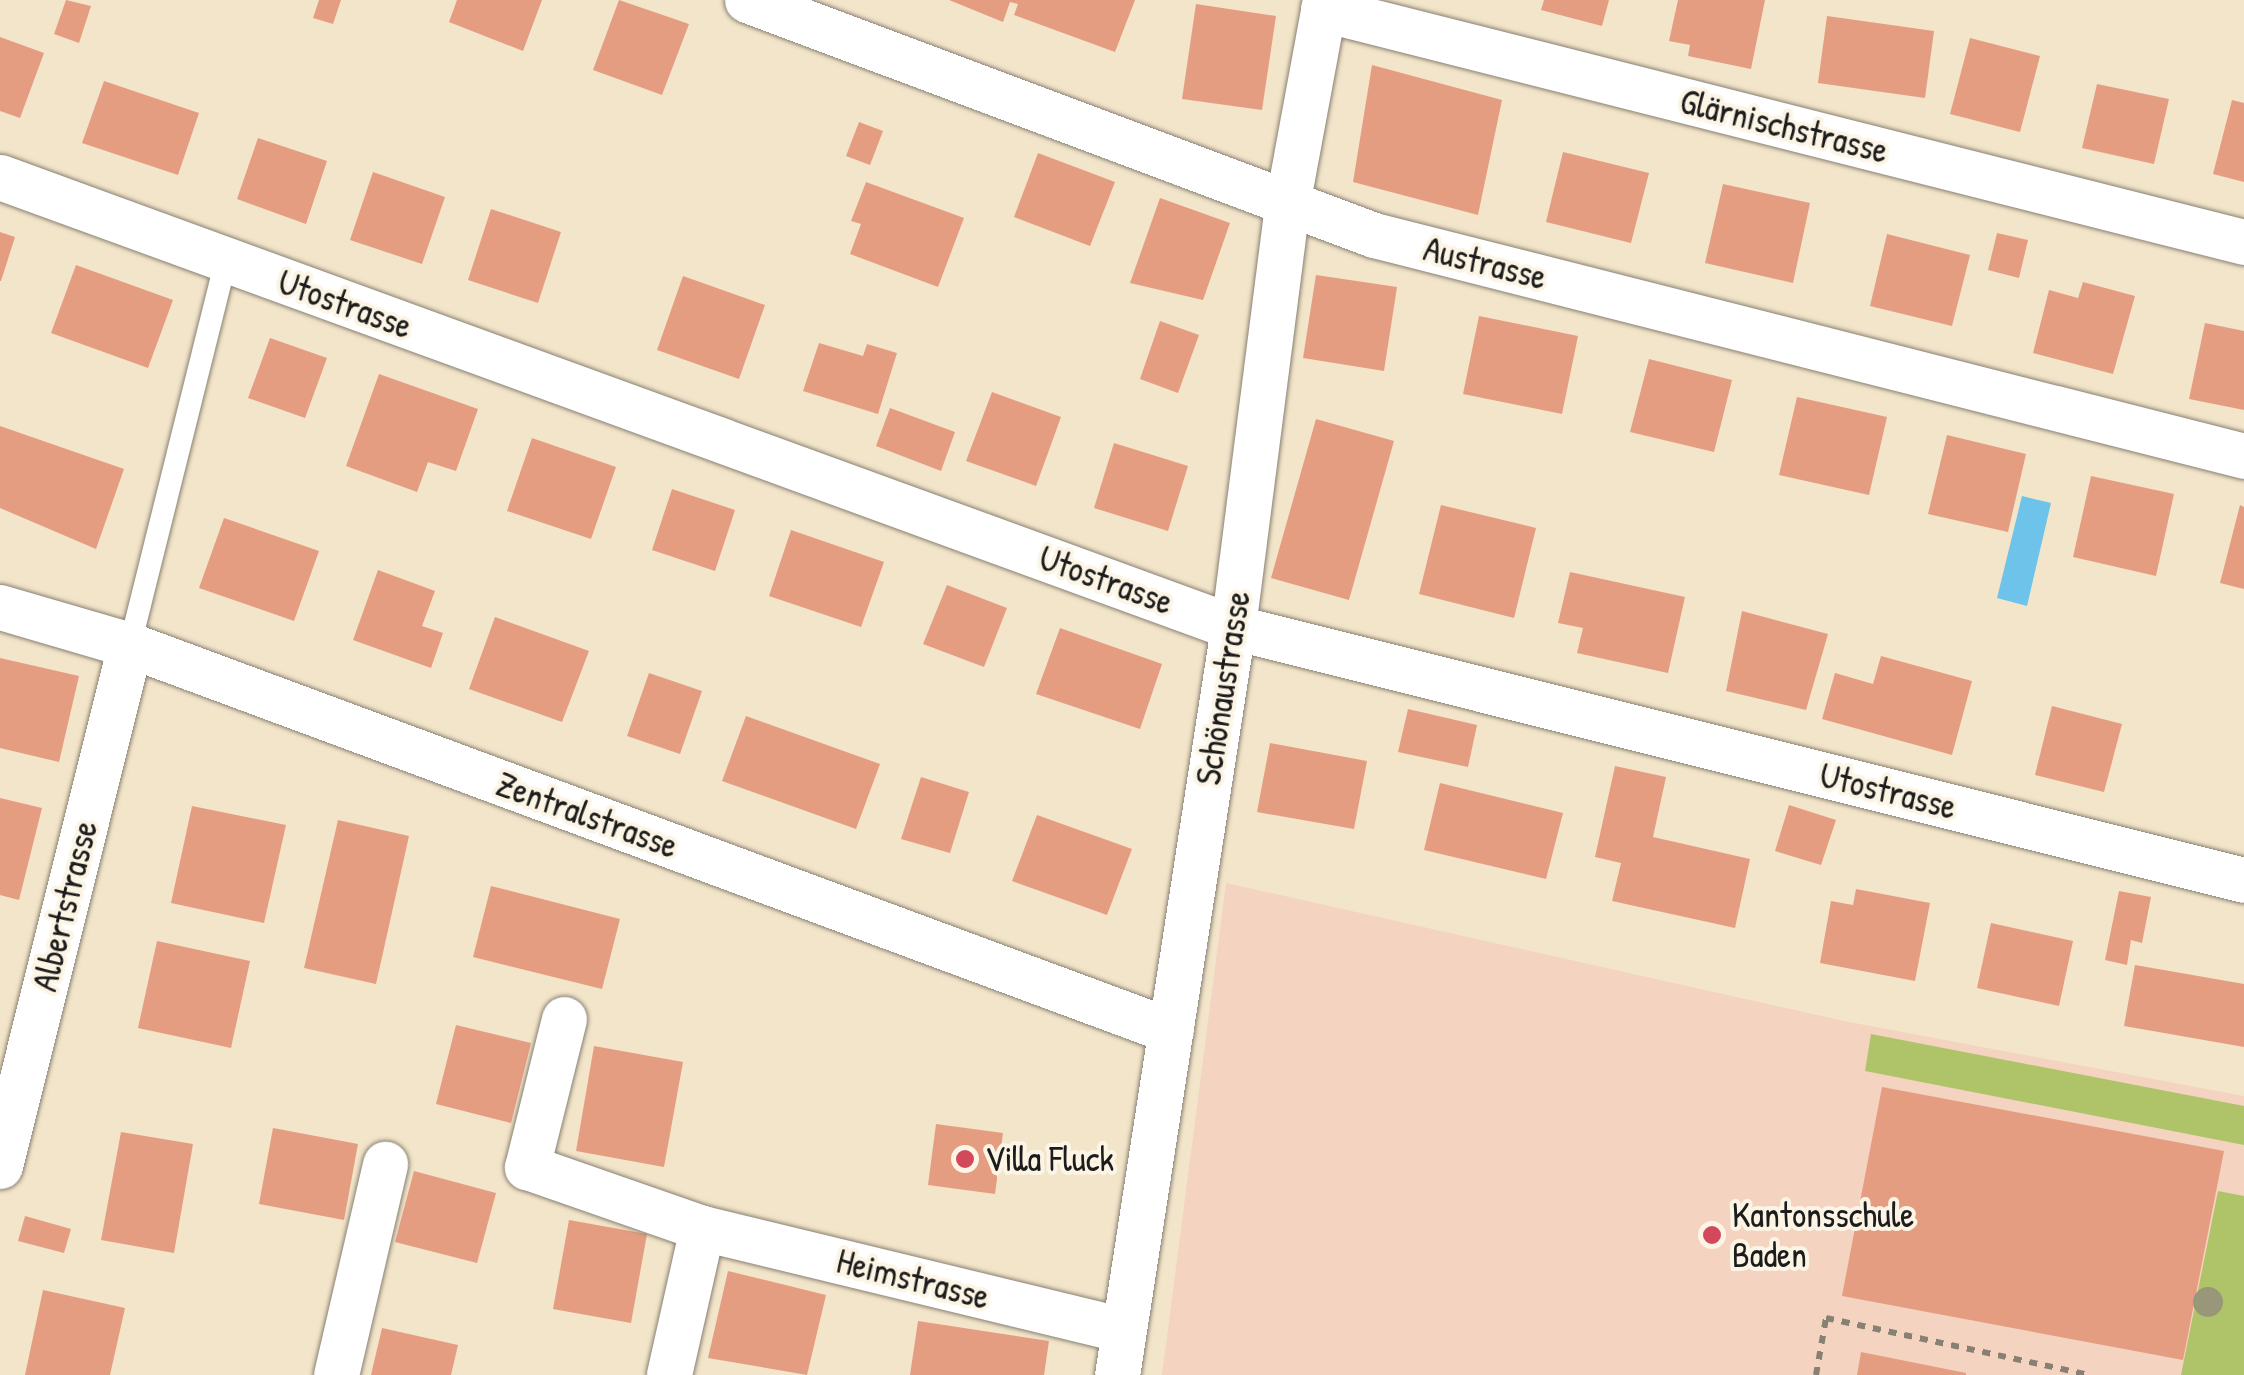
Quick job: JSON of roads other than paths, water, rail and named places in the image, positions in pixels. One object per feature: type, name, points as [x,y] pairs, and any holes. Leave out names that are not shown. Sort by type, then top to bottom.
[{"type":"street","name":"Austrasse","points":[[747,0],[1374,235],[2244,456]]},
{"type":"street","name":"Schönaustrasse","points":[[1117,1375],[1233,627],[1287,205],[1324,5]]},
{"type":"street","name":"Glärnischstrasse","points":[[1324,5],[2244,242]]},
{"type":"street","name":"Utostrasse","points":[[0,177],[1233,627],[2244,880]]},
{"type":"street","name":"Zentralstrasse","points":[[0,607],[130,646],[1171,1031]]},
{"type":"street","name":"Albertstrasse","points":[[0,1166],[130,646]]},
{"type":"street","name":"Heimstrasse","points":[[564,1019],[527,1167],[702,1228],[1124,1330]]},
{"type":"street","points":[[336,1375],[385,1164]]},
{"type":"street","points":[[669,1375],[702,1228]]},
{"type":"lane","points":[[130,646],[226,260]]},
{"type":"water","points":[[2022,496],[2051,503],[2027,606],[1997,598]]},
{"type":"place","name":"Villa Fluck","points":[[965,1159]]},
{"type":"place","name":"Kantonsschule Baden","points":[[1712,1235]]}]
